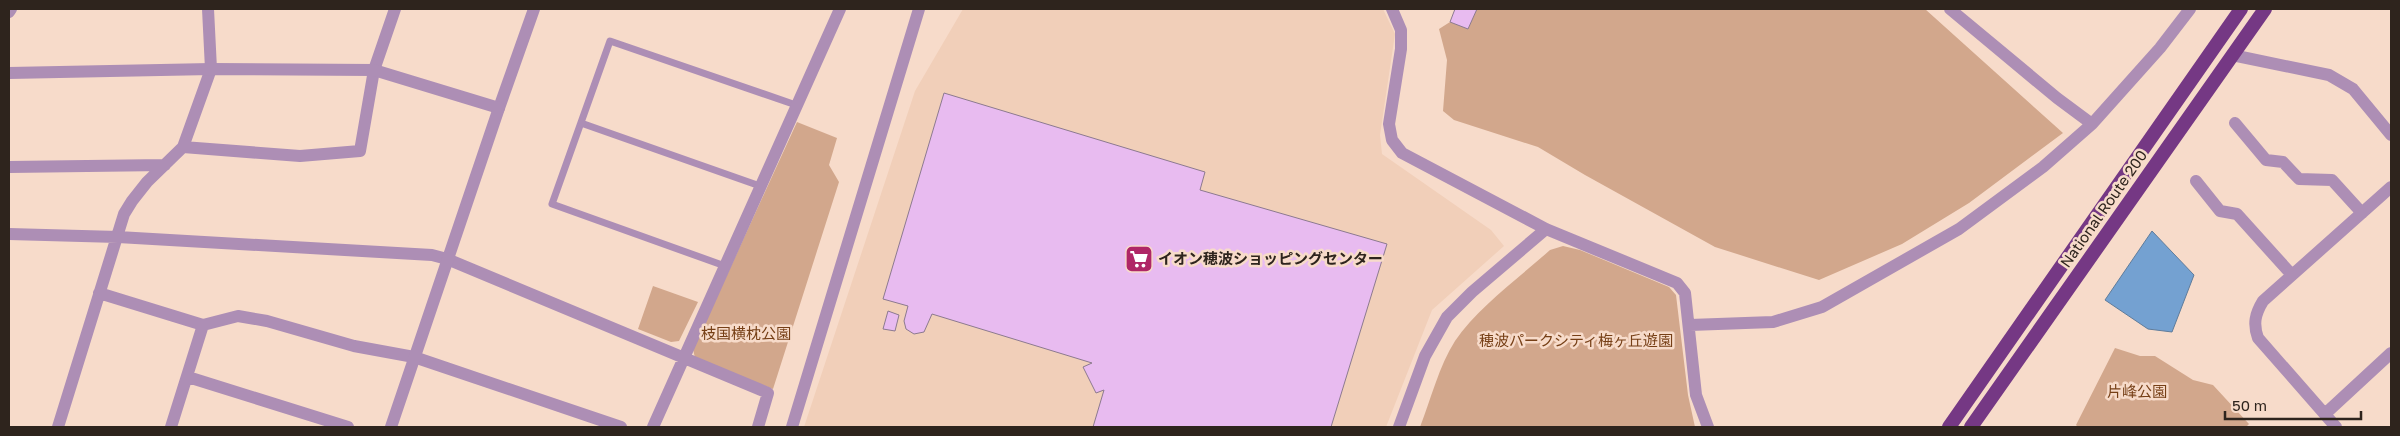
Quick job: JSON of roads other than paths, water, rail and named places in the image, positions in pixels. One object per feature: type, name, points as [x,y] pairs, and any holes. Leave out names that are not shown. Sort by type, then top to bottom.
[{"type":"highway","name":"National Route 200","points":[[1949,427],[2241,9]]},
{"type":"highway","name":"National Route 200","points":[[1971,427],[2265,9]]},
{"type":"street","points":[[58,427],[124,214],[132,200],[184,147],[211,69],[208,9]]},
{"type":"street","points":[[184,147],[300,156],[360,151],[374,70],[396,9]]},
{"type":"street","points":[[391,427],[534,9]]},
{"type":"street","points":[[653,427],[840,9]]},
{"type":"street","points":[[792,427],[919,9]]},
{"type":"street","points":[[1392,9],[1401,30],[1401,49],[1389,124],[1392,140],[1402,154],[1546,229],[1677,283],[1685,293],[1690,325],[1696,395],[1708,427]]},
{"type":"street","points":[[1950,9],[2057,98],[2092,124]]},
{"type":"street","points":[[1690,325],[1773,322],[1822,306],[1959,229],[2043,167],[2092,124],[2160,48],[2190,9]]},
{"type":"street","points":[[2232,55],[2329,75],[2353,89],[2391,135]]},
{"type":"street","points":[[9,73],[211,69],[374,70],[499,108]]},
{"type":"street","points":[[2235,123],[2266,160],[2282,162],[2299,179],[2332,180],[2362,213]]},
{"type":"street","points":[[9,166],[165,165]]},
{"type":"street","points":[[2196,182],[2220,210],[2237,214],[2292,275]]},
{"type":"street","points":[[2336,427],[2258,338],[2254,328],[2255,318],[2263,301],[2391,188]]},
{"type":"street","points":[[1399,427],[1425,356],[1447,317],[1472,292],[1546,229]]},
{"type":"street","points":[[9,234],[118,237],[432,255],[447,259],[768,393],[758,427]]},
{"type":"street","points":[[99,293],[203,324],[238,316],[267,321],[354,346],[414,357],[621,427]]},
{"type":"street","points":[[172,427],[203,324]]},
{"type":"street","points":[[2325,414],[2391,353]]},
{"type":"street","points":[[188,377],[348,427]]},
{"type":"lane","points":[[725,266],[552,204],[610,41],[796,105]]},
{"type":"lane","points":[[581,123],[760,186]]},
{"type":"water","points":[[2152,231],[2194,275],[2172,332],[2148,329],[2105,300]]},
{"type":"place","name":"イオン穂波ショッピングセンター","points":[[1139,259]]},
{"type":"park label","name":"枝国横枕公園","points":[[746,334]]},
{"type":"park label","name":"穂波パークシティ梅ヶ丘遊園","points":[[1576,341]]},
{"type":"park label","name":"片峰公園","points":[[2137,392]]}]
